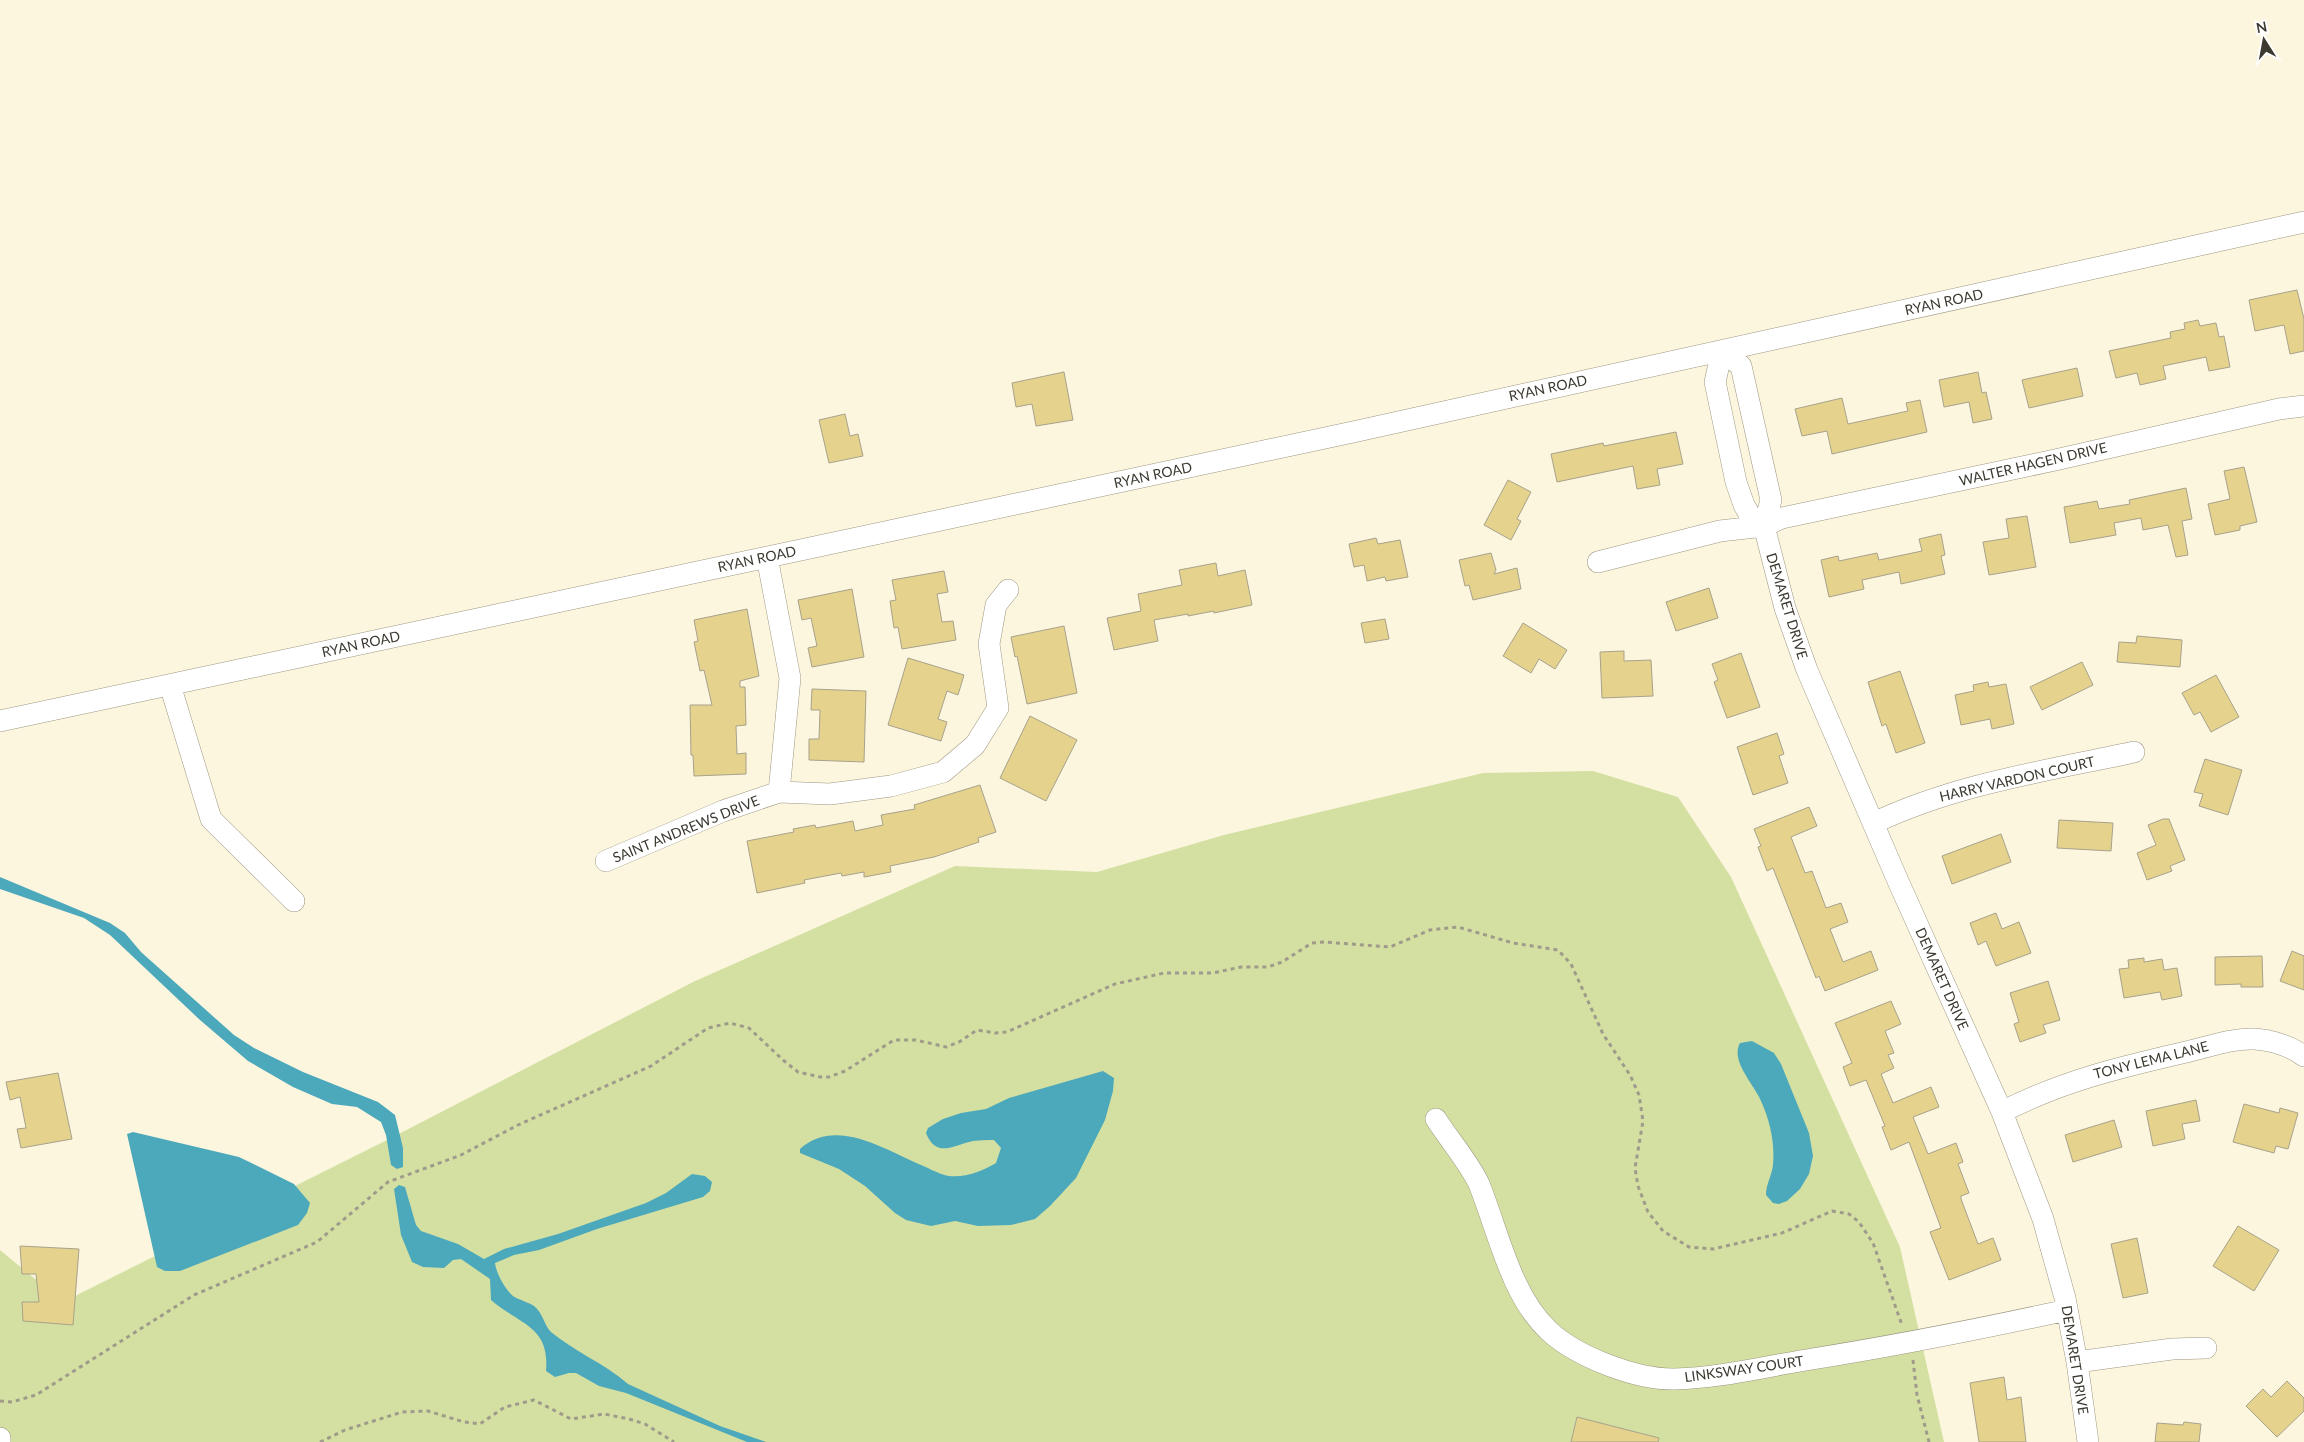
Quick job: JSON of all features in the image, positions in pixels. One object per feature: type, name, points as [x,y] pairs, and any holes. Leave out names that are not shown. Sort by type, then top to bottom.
[{"type":"street","name":"RYAN ROAD","points":[[0,722],[1722,350],[2304,222]]},
{"type":"street","name":"DEMARET DRIVE","points":[[1722,350],[1741,366],[1771,500],[1764,526],[1785,608],[1807,670],[1898,881],[2002,1112],[2043,1219],[2067,1310],[2077,1362],[2088,1442]]},
{"type":"street","points":[[1722,350],[1715,382],[1736,482],[1752,521],[1764,526]]},
{"type":"street","name":"WALTER HAGEN DRIVE","points":[[1598,562],[1720,532],[1764,526],[1782,518],[2055,460],[2278,409],[2304,406]]},
{"type":"street","points":[[767,557],[790,678],[779,792]]},
{"type":"street","name":"SAINT ANDREWS DRIVE","points":[[606,861],[723,811],[779,792],[830,794],[891,786],[944,772],[975,745],[998,708],[989,644],[996,605],[1008,590]]},
{"type":"street","points":[[170,685],[211,820],[294,901]]},
{"type":"street","name":"HARRY VARDON COURT","points":[[1874,822],[1924,801],[1956,791],[2134,752]]},
{"type":"street","name":"TONY LEMA LANE","points":[[2002,1112],[2034,1096],[2102,1071],[2230,1042],[2252,1039],[2268,1040],[2304,1056]]},
{"type":"street","name":"LINKSWAY COURT","points":[[1436,1119],[1478,1182],[1509,1266],[1529,1306],[1549,1331],[1582,1353],[1626,1373],[1674,1379],[1730,1373],[1909,1343],[2067,1310]]},
{"type":"street","points":[[2077,1362],[2172,1349],[2206,1348]]},
{"type":"path","points":[[0,1401],[12,1402],[36,1395],[194,1296],[317,1242],[388,1182],[462,1155],[513,1127],[651,1066],[714,1026],[730,1023],[749,1028],[782,1060],[798,1072],[812,1077],[828,1077],[846,1070],[888,1042],[899,1039],[916,1040],[946,1047],[959,1042],[977,1030],[995,1033],[1007,1032],[1132,978],[1164,973],[1213,973],[1241,967],[1268,967],[1282,962],[1312,943],[1324,942],[1384,948],[1430,930],[1453,928],[1513,943],[1553,948],[1562,953],[1570,964],[1603,1034],[1630,1075],[1639,1095],[1643,1121],[1636,1168],[1638,1186],[1648,1212],[1663,1231],[1688,1247],[1713,1249],[1782,1233],[1832,1211],[1848,1214],[1859,1222],[1873,1242],[1909,1343],[1915,1368],[1917,1395],[1929,1442]]},
{"type":"path","points":[[320,1442],[345,1430],[402,1412],[428,1411],[470,1424],[480,1424],[505,1407],[534,1400],[571,1419],[604,1414],[629,1419],[645,1424],[674,1442]]},
{"type":"green space","points":[[1593,771],[1678,797],[1731,877],[1900,1247],[1944,1442],[0,1442],[0,1250],[63,1302],[387,1140],[693,982],[955,866],[1097,872],[1224,835],[1483,773]]},
{"type":"water","points":[[0,877],[110,923],[125,933],[141,952],[234,1035],[254,1048],[303,1072],[378,1102],[395,1115],[403,1148],[403,1167],[397,1169],[391,1165],[386,1135],[381,1122],[357,1107],[332,1104],[293,1087],[248,1061],[200,1020],[110,935],[84,918],[0,889]]},
{"type":"water","points":[[1752,1041],[1774,1053],[1781,1064],[1809,1133],[1813,1156],[1809,1174],[1800,1189],[1787,1201],[1779,1204],[1773,1203],[1766,1195],[1773,1157],[1767,1116],[1758,1094],[1740,1065],[1738,1057],[1740,1043]]},
{"type":"water","points":[[1103,1071],[1114,1078],[1113,1091],[1105,1120],[1076,1178],[1035,1219],[1011,1225],[978,1226],[955,1221],[931,1226],[906,1220],[895,1213],[865,1186],[839,1169],[800,1153],[800,1149],[815,1139],[830,1136],[847,1136],[881,1146],[944,1175],[961,1176],[974,1173],[996,1163],[1001,1148],[994,1140],[973,1141],[952,1147],[940,1148],[930,1141],[926,1133],[928,1128],[943,1119],[961,1113],[986,1109],[1009,1098]]},
{"type":"water","points":[[133,1132],[239,1157],[294,1184],[310,1203],[307,1213],[298,1225],[180,1271],[165,1271],[157,1267],[127,1134]]},
{"type":"water","points":[[692,1174],[705,1176],[712,1182],[710,1191],[703,1197],[597,1229],[539,1250],[514,1255],[495,1263],[497,1271],[501,1281],[510,1293],[537,1309],[551,1332],[628,1384],[720,1426],[766,1442],[747,1442],[626,1393],[599,1386],[576,1373],[555,1377],[546,1371],[546,1356],[538,1335],[491,1300],[490,1279],[461,1259],[453,1260],[444,1268],[423,1267],[412,1262],[401,1235],[394,1189],[399,1185],[405,1187],[416,1225],[421,1231],[458,1244],[484,1259],[504,1249],[558,1234],[646,1203],[666,1193]]},
{"type":"building","points":[[2297,290],[2304,319],[2304,351],[2290,354],[2284,325],[2255,331],[2249,300]]},
{"type":"building","points":[[2198,320],[2200,326],[2216,323],[2219,337],[2224,336],[2230,367],[2209,371],[2206,357],[2163,366],[2166,379],[2140,385],[2137,373],[2116,378],[2109,351],[2171,338],[2170,332],[2185,329],[2184,323]]},
{"type":"building","points":[[2077,368],[2083,396],[2029,408],[2022,380]]},
{"type":"building","points":[[1064,372],[1073,420],[1036,426],[1032,404],[1016,407],[1012,383]]},
{"type":"building","points":[[1978,372],[1982,393],[1986,392],[1992,419],[1973,423],[1969,402],[1944,407],[1939,380]]},
{"type":"building","points":[[1842,398],[1848,424],[1908,411],[1906,403],[1920,400],[1927,432],[1832,454],[1827,431],[1802,436],[1795,409]]},
{"type":"building","points":[[845,414],[850,436],[858,434],[863,456],[829,463],[819,420]]},
{"type":"building","points":[[1676,432],[1683,464],[1657,469],[1660,485],[1637,489],[1633,466],[1557,482],[1551,454],[1603,443],[1604,446]]},
{"type":"building","points":[[2244,467],[2257,522],[2240,526],[2240,530],[2215,535],[2208,504],[2230,499],[2224,471]]},
{"type":"building","points":[[1508,480],[1531,492],[1517,519],[1521,521],[1511,540],[1484,525]]},
{"type":"building","points":[[2186,488],[2192,519],[2182,521],[2188,555],[2176,557],[2168,525],[2143,530],[2141,518],[2114,523],[2116,535],[2070,543],[2064,507],[2097,501],[2099,509],[2130,504],[2129,500]]},
{"type":"building","points":[[2027,516],[2036,567],[1989,575],[1983,542],[2009,538],[2006,519]]},
{"type":"building","points":[[1941,534],[1945,555],[1941,556],[1945,574],[1901,584],[1899,572],[1862,580],[1864,589],[1829,597],[1821,560],[1838,556],[1839,561],[1877,553],[1879,560],[1922,551],[1919,539]]},
{"type":"building","points":[[1376,538],[1378,544],[1400,540],[1408,577],[1386,581],[1385,577],[1367,581],[1364,565],[1354,567],[1349,544]]},
{"type":"building","points":[[1491,553],[1496,570],[1494,574],[1517,568],[1521,589],[1473,600],[1469,585],[1465,586],[1459,560]]},
{"type":"building","points":[[1216,563],[1218,576],[1245,570],[1252,605],[1214,613],[1214,611],[1188,616],[1188,614],[1154,620],[1158,641],[1114,650],[1107,618],[1141,611],[1138,594],[1182,585],[1179,570]]},
{"type":"building","points":[[944,571],[948,592],[937,594],[942,622],[953,621],[956,640],[902,649],[898,627],[894,628],[890,601],[896,600],[892,580]]},
{"type":"building","points":[[1709,588],[1718,618],[1676,631],[1666,602]]},
{"type":"building","points":[[852,589],[864,657],[812,667],[808,648],[817,646],[811,618],[802,620],[798,600]]},
{"type":"building","points":[[747,609],[759,676],[740,681],[740,687],[745,687],[746,725],[736,726],[737,754],[746,753],[746,774],[694,776],[693,755],[691,755],[690,705],[712,705],[704,670],[700,671],[694,642],[698,641],[694,620]]},
{"type":"building","points":[[1385,619],[1389,639],[1365,643],[1361,623]]},
{"type":"building","points":[[1523,623],[1567,650],[1555,669],[1539,659],[1531,673],[1503,656]]},
{"type":"building","points":[[1064,626],[1077,693],[1027,704],[1011,637]]},
{"type":"building","points":[[2137,636],[2182,640],[2180,667],[2117,662],[2119,642],[2136,643]]},
{"type":"building","points":[[1624,651],[1624,661],[1651,660],[1653,696],[1602,698],[1600,652]]},
{"type":"building","points":[[1741,653],[1760,707],[1727,718],[1714,682],[1718,680],[1712,664]]},
{"type":"building","points":[[908,658],[964,675],[958,695],[947,691],[938,719],[947,722],[941,741],[888,725]]},
{"type":"building","points":[[2082,662],[2093,685],[2042,710],[2030,687]]},
{"type":"building","points":[[1900,671],[1925,743],[1896,753],[1886,724],[1882,726],[1868,682]]},
{"type":"building","points":[[2216,675],[2239,717],[2211,732],[2200,712],[2194,715],[2182,693]]},
{"type":"building","points":[[1988,682],[1989,687],[2006,684],[2014,724],[1992,729],[1990,719],[1961,725],[1955,695],[1974,691],[1973,685]]},
{"type":"building","points":[[812,689],[866,691],[864,762],[809,760],[809,739],[819,739],[820,710],[811,710]]},
{"type":"building","points":[[1030,716],[1077,740],[1046,801],[1000,778]]},
{"type":"building","points":[[1777,733],[1784,754],[1779,756],[1788,783],[1753,795],[1737,747]]},
{"type":"building","points":[[2205,759],[2242,770],[2228,815],[2199,806],[2203,794],[2194,792]]},
{"type":"building","points":[[980,785],[996,832],[978,838],[979,842],[934,857],[890,866],[891,872],[864,877],[864,872],[842,876],[841,873],[804,880],[805,883],[757,893],[747,841],[794,832],[793,829],[815,825],[816,828],[853,821],[855,831],[883,825],[881,815],[915,809],[914,805]]},
{"type":"building","points":[[1809,807],[1817,826],[1791,837],[1805,873],[1812,871],[1826,908],[1841,903],[1848,922],[1830,929],[1843,962],[1871,951],[1878,970],[1825,991],[1819,976],[1816,978],[1773,868],[1767,871],[1758,847],[1761,846],[1754,829]]},
{"type":"building","points":[[2163,819],[2169,819],[2185,860],[2170,866],[2172,871],[2147,880],[2137,853],[2156,845],[2148,825]]},
{"type":"building","points":[[2059,820],[2113,823],[2111,851],[2057,848]]},
{"type":"building","points":[[2001,834],[2011,862],[1952,884],[1942,856]]},
{"type":"building","points":[[1996,913],[2002,929],[2019,922],[2031,953],[1996,966],[1986,941],[1978,945],[1970,923]]},
{"type":"building","points":[[2292,951],[2304,956],[2304,990],[2280,981]]},
{"type":"building","points":[[2262,956],[2263,987],[2241,987],[2241,984],[2215,985],[2215,957]]},
{"type":"building","points":[[2144,958],[2144,962],[2162,959],[2164,970],[2177,968],[2182,996],[2162,1000],[2160,992],[2124,998],[2119,969],[2129,968],[2128,960]]},
{"type":"building","points":[[2048,981],[2060,1020],[2043,1025],[2046,1033],[2020,1042],[2014,1024],[2019,1022],[2010,993]]},
{"type":"building","points":[[1891,1001],[1901,1024],[1885,1031],[1894,1053],[1888,1055],[1894,1068],[1881,1074],[1893,1103],[1931,1087],[1939,1107],[1913,1117],[1928,1154],[1956,1143],[1963,1162],[1958,1164],[1969,1193],[1961,1196],[1961,1199],[1978,1244],[1993,1238],[2001,1260],[1949,1280],[1930,1232],[1941,1228],[1909,1142],[1891,1150],[1882,1127],[1885,1126],[1866,1080],[1850,1086],[1843,1067],[1852,1063],[1835,1023]]},
{"type":"building","points":[[58,1073],[72,1139],[21,1148],[17,1129],[26,1128],[20,1097],[10,1100],[6,1082]]},
{"type":"building","points":[[2196,1100],[2200,1121],[2182,1124],[2185,1139],[2153,1146],[2146,1111]]},
{"type":"building","points":[[2244,1104],[2279,1113],[2280,1108],[2298,1113],[2288,1149],[2276,1146],[2274,1153],[2233,1142]]},
{"type":"building","points":[[2114,1120],[2122,1147],[2073,1162],[2065,1135]]},
{"type":"building","points":[[2238,1226],[2279,1250],[2254,1291],[2213,1266]]},
{"type":"building","points":[[2137,1238],[2148,1293],[2123,1298],[2111,1244]]},
{"type":"building","points":[[20,1246],[79,1249],[73,1325],[23,1321],[22,1302],[39,1302],[36,1274],[22,1274]]},
{"type":"building","points":[[2004,1377],[2007,1400],[2021,1397],[2026,1442],[1979,1442],[1970,1383]]},
{"type":"building","points":[[2287,1381],[2304,1398],[2304,1411],[2277,1437],[2246,1406],[2263,1389],[2271,1397]]},
{"type":"building","points":[[1577,1417],[1659,1438],[1658,1442],[1571,1442]]},
{"type":"building","points":[[2184,1422],[2201,1424],[2199,1442],[2155,1442],[2157,1423],[2183,1425]]}]
